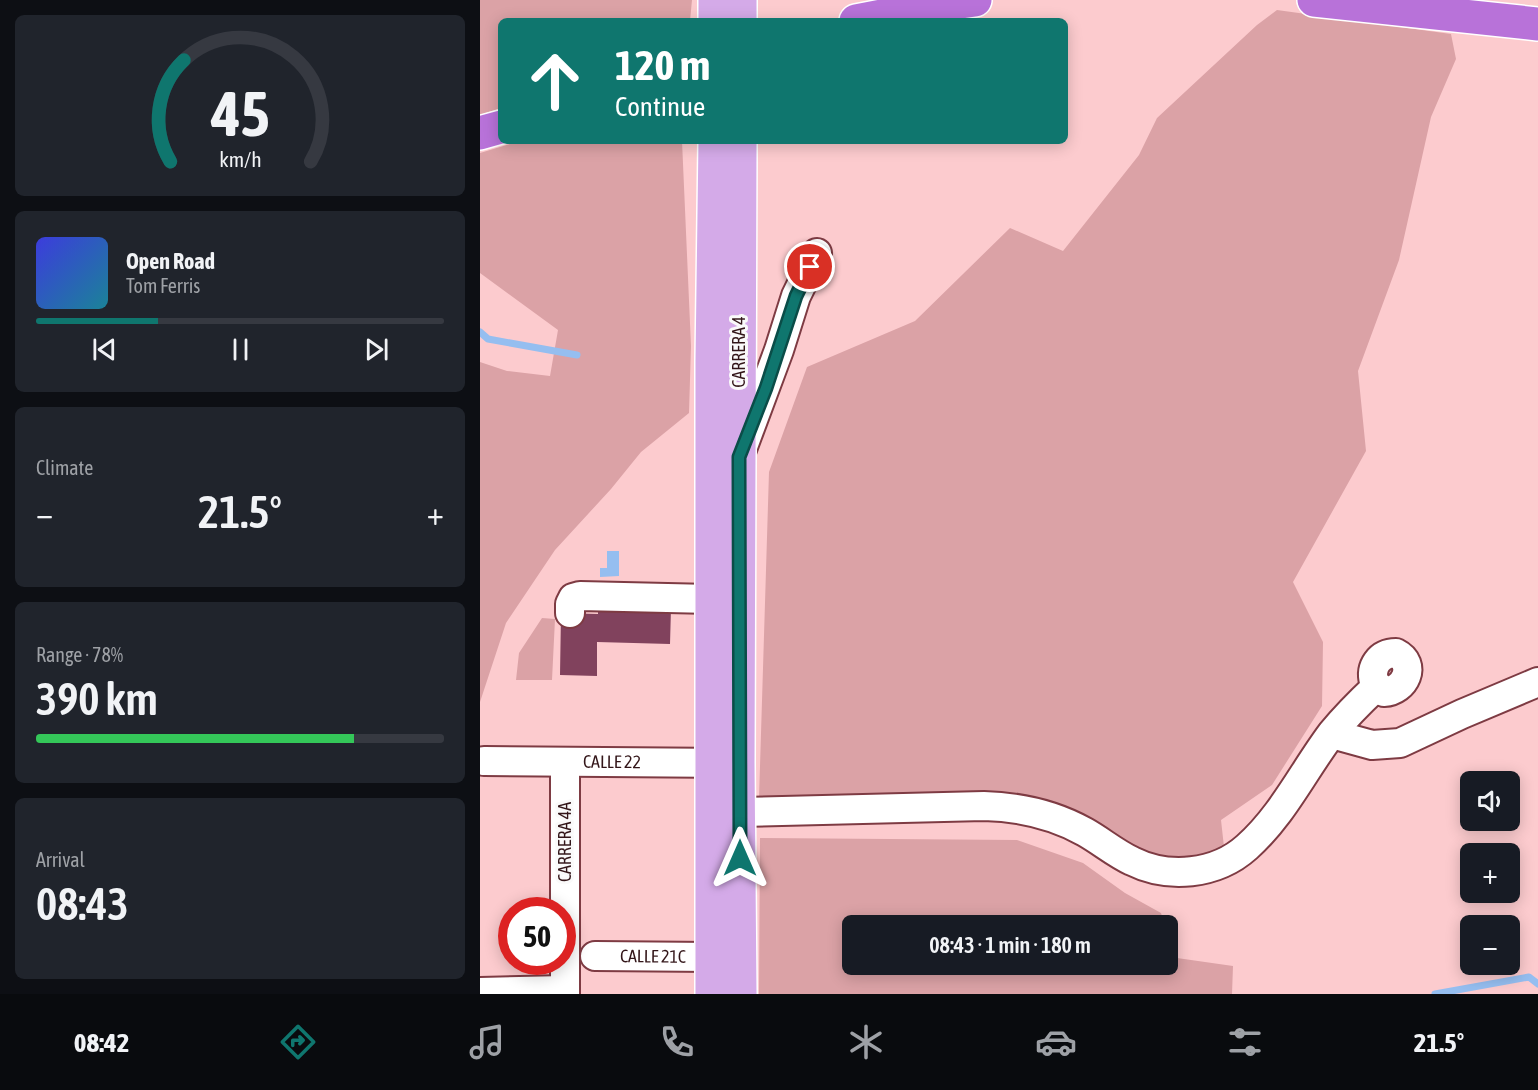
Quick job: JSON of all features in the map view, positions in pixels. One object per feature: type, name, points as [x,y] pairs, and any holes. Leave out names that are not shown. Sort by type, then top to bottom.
[{"type":"highway","points":[[871,18],[975,0]]},
{"type":"highway","points":[[1314,0],[1538,24]]},
{"type":"highway","points":[[480,134],[498,128]]},
{"type":"main road","points":[[715,0],[715,18]]},
{"type":"main road","points":[[740,0],[740,18]]},
{"type":"main road","name":"CARRERA 4","points":[[712,994],[712,957],[725,763],[739,457],[728,144]]},
{"type":"main road","name":"CARRERA 4","points":[[728,144],[711,599],[725,763],[740,812],[740,994]]},
{"type":"street","points":[[739,457],[766,388],[796,296],[818,253]]},
{"type":"street","points":[[570,613],[573,598],[580,596],[711,599]]},
{"type":"street","points":[[1332,734],[1372,745],[1400,743],[1538,681]]},
{"type":"street","points":[[740,812],[1014,807],[1037,811],[1060,820],[1150,869],[1188,872],[1224,861],[1246,848],[1270,821],[1332,734],[1376,687]]},
{"type":"street","name":"CALLE 22","points":[[484,761],[725,763]]},
{"type":"street","name":"CARRERA 4A","points":[[565,762],[565,992]]},
{"type":"street","name":"CALLE 21C","points":[[595,956],[712,957]]},
{"type":"street","points":[[480,992],[565,992]]},
{"type":"shaded area","points":[[480,0],[692,0],[690,18],[498,18],[498,109],[480,115]]},
{"type":"shaded area","points":[[1277,10],[1451,34],[1456,59],[1431,117],[1399,260],[1358,371],[1366,451],[1293,582],[1323,642],[1322,706],[1272,785],[1221,820],[1224,847],[1206,868],[1147,860],[1057,809],[759,799],[769,472],[807,367],[915,321],[1010,228],[1063,251],[1139,155],[1157,118],[1257,25]]},
{"type":"shaded area","points":[[510,144],[682,144],[691,346],[689,413],[641,452],[611,489],[555,550],[506,623],[480,702],[480,362],[507,371],[550,376],[558,330],[480,273],[480,153]]},
{"type":"shaded area","points":[[542,618],[555,619],[552,680],[516,680],[519,653]]},
{"type":"shaded area","points":[[760,838],[1017,840],[1083,863],[1125,893],[1162,915],[842,915],[842,975],[1178,975],[1178,958],[1233,966],[1232,994],[759,994]]},
{"type":"water","points":[[607,551],[619,551],[619,576],[600,577],[600,568],[607,568]]},
{"type":"building","points":[[671,608],[670,644],[597,642],[597,676],[560,675],[561,613],[598,614],[598,609]]},
{"type":"waterway","points":[[480,332],[488,339],[577,355]]},
{"type":"waterway","points":[[1435,994],[1529,977],[1538,984]]},
{"type":"route","points":[[740,858],[739,457],[759,408],[796,296],[810,267]]}]
